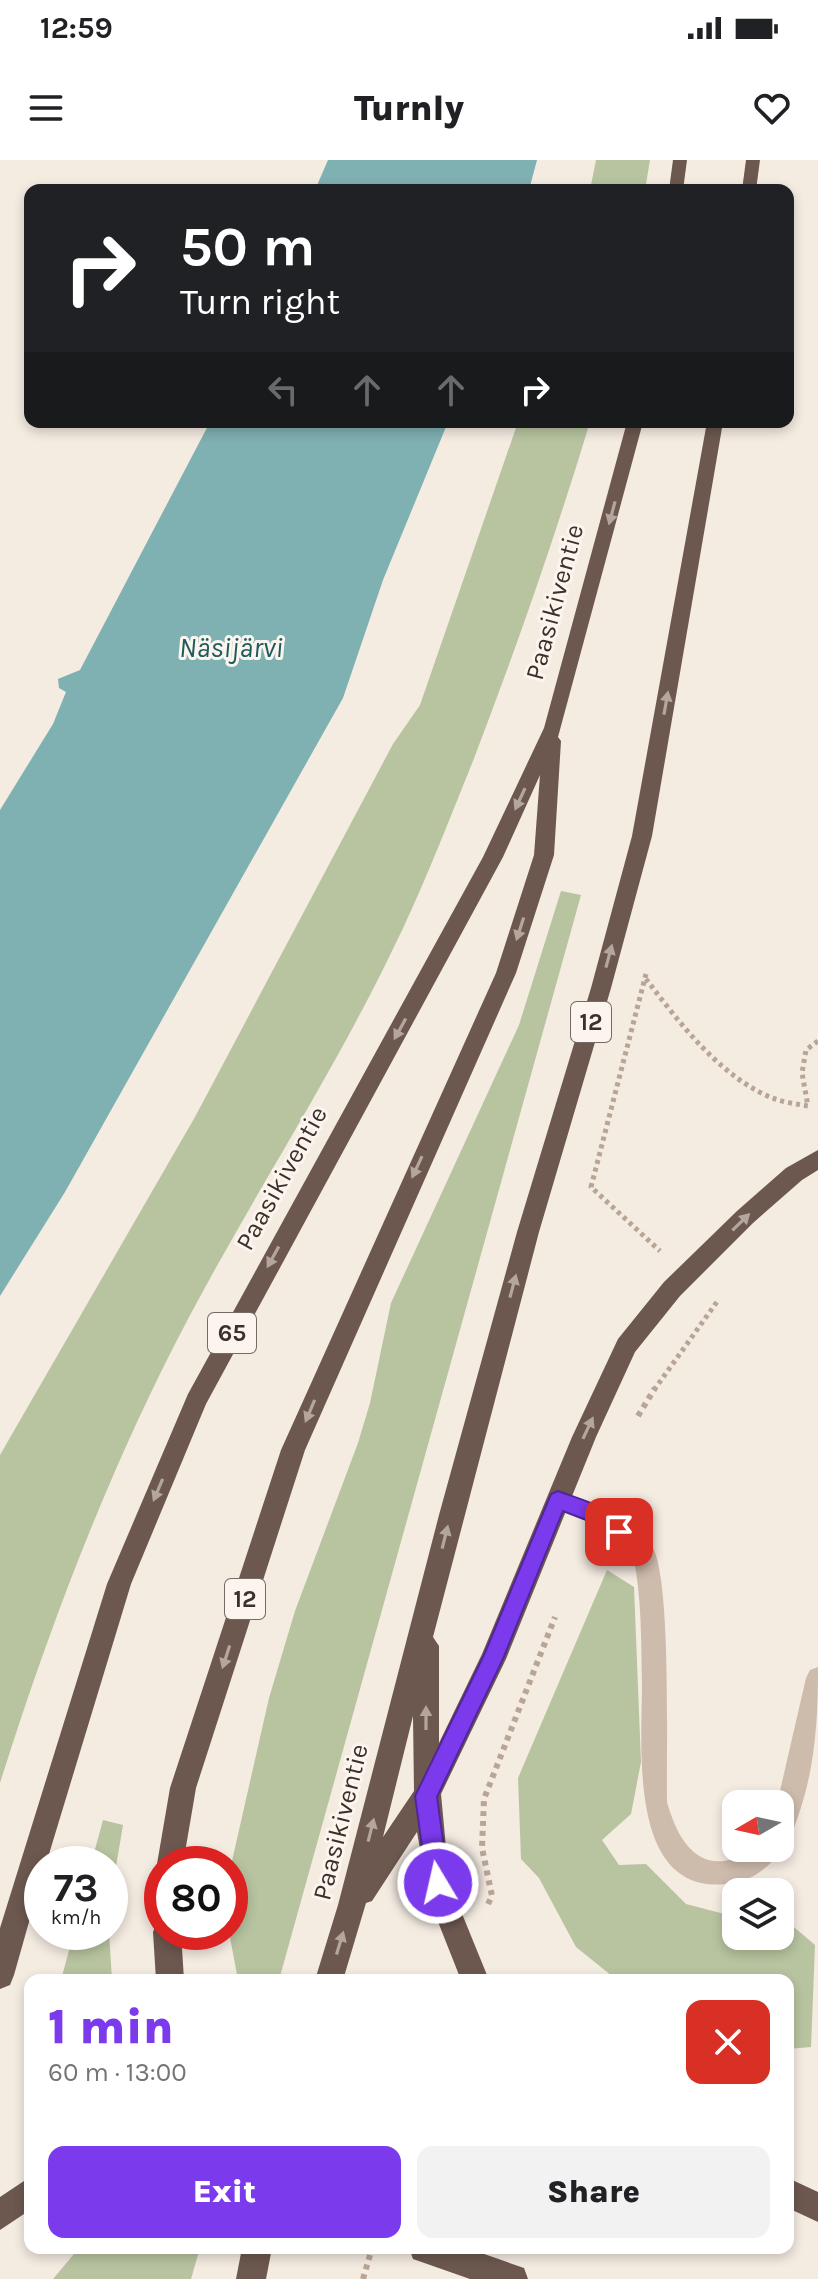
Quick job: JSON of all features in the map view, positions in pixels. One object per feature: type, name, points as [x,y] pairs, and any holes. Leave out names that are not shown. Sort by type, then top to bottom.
[{"type":"highway","points":[[677,184],[680,160]]},
{"type":"highway","points":[[750,184],[753,160]]},
{"type":"highway","name":"Paasikiventie","points":[[0,1975],[53,1792],[119,1584],[196,1401],[493,857],[553,728],[633,428]]},
{"type":"highway","name":"Paasikiventie","points":[[331,1974],[352,1905],[528,1232],[601,988],[642,836],[714,428]]},
{"type":"highway","name":"12","points":[[173,1846],[183,1788],[293,1450],[506,973],[544,855],[553,728]]},
{"type":"highway","points":[[352,1905],[426,1796],[493,1659],[626,1346],[672,1289],[745,1217],[794,1174],[818,1159]]},
{"type":"highway","name":"12","points":[[426,1613],[426,1796],[442,1904],[470,1971]]},
{"type":"highway","points":[[168,1950],[170,1974]]},
{"type":"highway","points":[[794,2196],[818,2207]]},
{"type":"highway","points":[[0,2215],[24,2197]]},
{"type":"highway","points":[[794,2211],[818,2215]]},
{"type":"highway","points":[[251,2279],[256,2254]]},
{"type":"highway","points":[[441,2254],[513,2279]]},
{"type":"lane","points":[[558,1500],[596,1515],[643,1550],[652,1594],[655,1802],[665,1836],[688,1865],[713,1875],[742,1870],[752,1862]]},
{"type":"lane","points":[[794,1790],[818,1678]]},
{"type":"path","points":[[636,1421],[669,1366],[725,1292],[657,1249],[591,1187],[648,963]]},
{"type":"path","points":[[645,978],[677,1021],[742,1079],[768,1097],[808,1106],[802,1073],[806,1050],[818,1041]]},
{"type":"path","points":[[470,1971],[492,1896],[482,1848],[484,1799],[557,1614]]},
{"type":"path","points":[[363,2279],[370,2254]]},
{"type":"green space","points":[[596,160],[650,160],[646,184],[591,184]]},
{"type":"green space","points":[[516,428],[588,428],[504,677],[434,858],[367,1000],[188,1319],[133,1432],[61,1605],[0,1783],[0,1455],[195,1117],[393,744],[420,705]]},
{"type":"green space","points":[[561,891],[581,895],[281,1974],[237,1974],[232,1950],[248,1950],[248,1846],[235,1846],[269,1698],[295,1611],[358,1443],[370,1403],[391,1303],[519,1025]]},
{"type":"green space","points":[[607,1570],[634,1587],[641,1762],[631,1814],[602,1840],[619,1865],[646,1864],[686,1904],[722,1913],[722,1950],[794,1950],[794,1927],[815,1945],[811,2047],[794,2048],[794,1974],[610,1974],[576,1947],[539,1878],[521,1859],[518,1778]]},
{"type":"green space","points":[[103,1820],[123,1825],[119,1846],[96,1846]]},
{"type":"green space","points":[[69,1950],[110,1950],[112,1974],[63,1974]]},
{"type":"green space","points":[[74,2254],[198,2254],[191,2279],[53,2279]]},
{"type":"water","points":[[328,160],[537,160],[531,184],[318,184]]},
{"type":"water","name":"Näsijärvi","points":[[207,428],[446,428],[383,580],[343,698],[65,1192],[0,1296],[0,810],[53,724],[66,692],[59,688],[58,679],[80,670]]},
{"type":"route","points":[[438,1883],[426,1796],[493,1659],[558,1500],[596,1515],[619,1532]]}]
